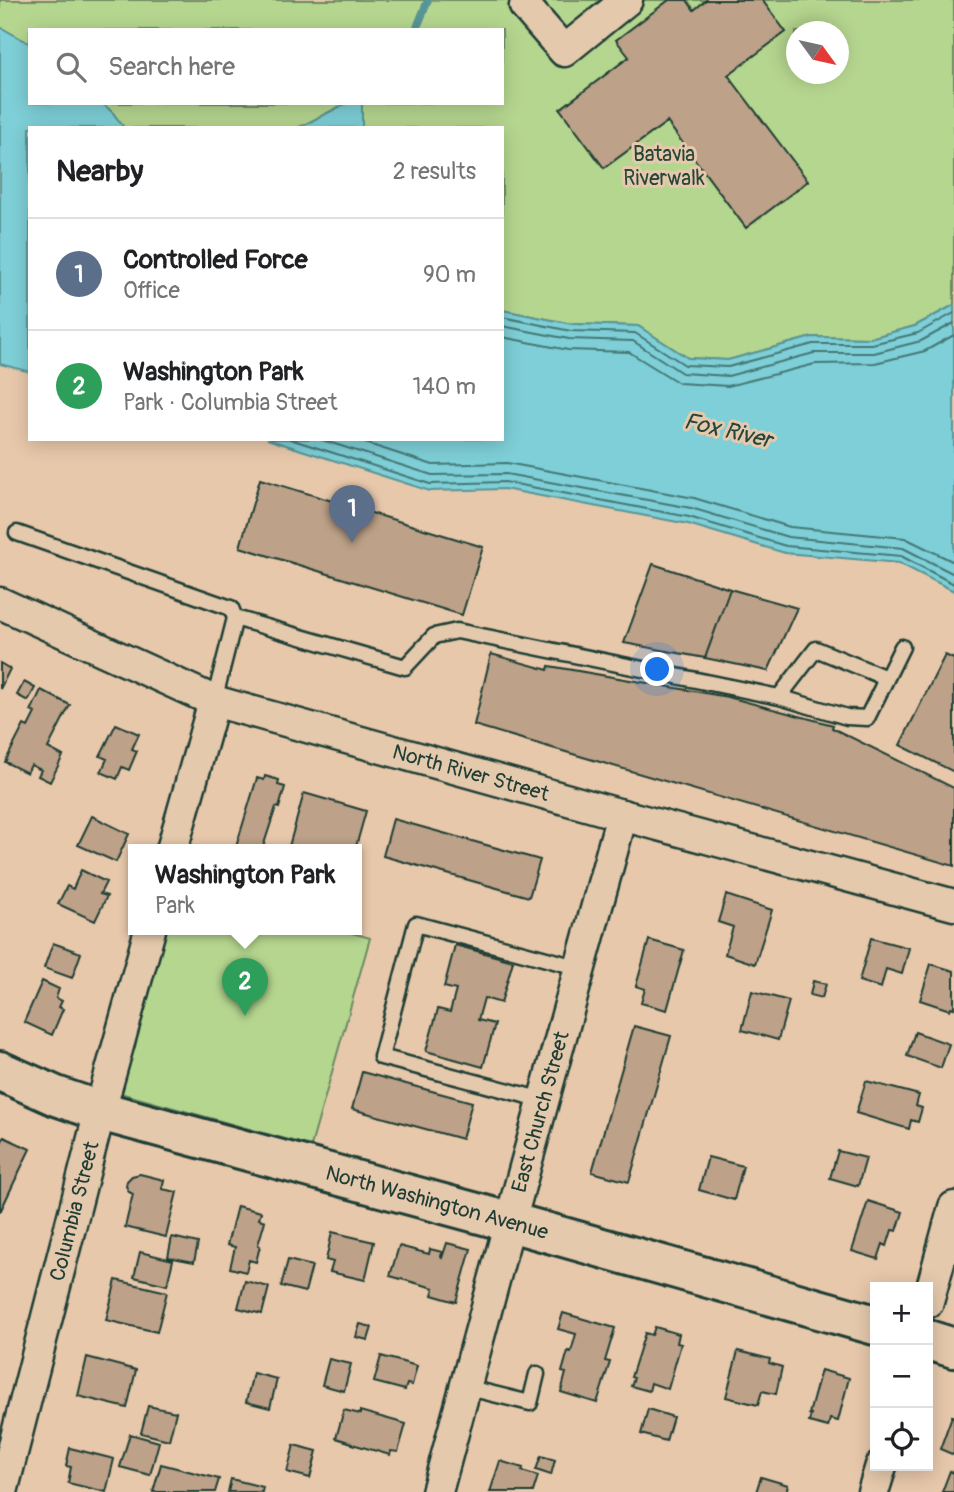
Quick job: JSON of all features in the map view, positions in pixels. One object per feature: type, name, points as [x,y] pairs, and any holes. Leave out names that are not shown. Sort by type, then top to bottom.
[{"type":"main road","name":"North Washington Avenue","points":[[0,1071],[56,1096],[100,1111],[510,1222],[870,1324]]},
{"type":"main road","points":[[933,1342],[954,1348]]},
{"type":"street","points":[[527,0],[525,6],[565,51],[627,0]]},
{"type":"street","name":"North River Street","points":[[0,603],[214,701],[954,905]]},
{"type":"street","points":[[174,844],[214,701]]},
{"type":"street","name":"East Church Street","points":[[438,1492],[622,815]]},
{"type":"street","name":"Columbia Street","points":[[2,1492],[100,1111],[149,935]]},
{"type":"street","points":[[933,1284],[954,1207]]},
{"type":"street","points":[[873,1492],[879,1471]]},
{"type":"lane","points":[[17,533],[230,608],[236,618],[405,667],[434,636],[457,631],[779,697],[847,717],[867,718],[902,647]]},
{"type":"lane","points":[[214,701],[236,618]]},
{"type":"lane","points":[[779,697],[816,649],[886,678]]},
{"type":"lane","points":[[543,1100],[381,1057],[416,924],[580,968]]},
{"type":"lane","points":[[465,1387],[530,1404],[537,1374]]},
{"type":"green space","name":"Batavia Riverwalk","points":[[0,0],[954,0],[954,305],[915,326],[870,338],[812,337],[728,360],[688,358],[638,326],[572,324],[504,310],[504,126],[362,126],[361,105],[504,105],[504,28],[28,28],[28,43],[0,27]]},
{"type":"green space","points":[[104,105],[343,105],[302,126],[123,126]]},
{"type":"green space","points":[[165,935],[360,935],[370,938],[311,1146],[120,1093]]},
{"type":"water","points":[[0,27],[28,43],[28,105],[104,105],[123,126],[28,126],[28,371],[0,364]]},
{"type":"water","points":[[343,105],[362,105],[362,126],[302,126]]},
{"type":"water","name":"Fox River","points":[[954,305],[954,591],[899,563],[785,553],[688,524],[504,489],[430,491],[273,441],[504,441],[504,310],[572,324],[638,326],[688,358],[728,360],[812,337],[870,338],[915,326]]},
{"type":"building","points":[[669,0],[687,0],[694,10],[706,0],[762,0],[786,32],[728,75],[808,181],[746,228],[667,122],[604,168],[560,109],[629,57],[616,40]]},
{"type":"building","points":[[260,479],[483,547],[462,615],[240,547]]},
{"type":"building","points":[[653,564],[730,589],[705,658],[624,643]]},
{"type":"building","points":[[730,589],[797,608],[768,671],[705,658]]},
{"type":"building","points":[[491,654],[548,670],[549,666],[728,697],[833,725],[832,728],[954,788],[954,866],[474,725]]},
{"type":"building","points":[[945,655],[954,659],[954,772],[900,745]]},
{"type":"building","points":[[0,663],[10,669],[0,689]]},
{"type":"building","points":[[24,682],[35,688],[28,701],[17,695]]},
{"type":"building","points":[[41,690],[70,705],[48,748],[63,756],[50,782],[38,776],[41,770],[31,765],[27,773],[5,762],[24,725],[28,727],[35,713],[31,711]]},
{"type":"building","points":[[116,724],[139,734],[132,749],[137,751],[129,770],[122,767],[117,779],[101,772],[107,759],[100,756]]},
{"type":"building","points":[[265,776],[279,780],[278,785],[285,787],[264,844],[237,844],[257,778],[264,780]]},
{"type":"building","points":[[304,793],[366,811],[357,844],[290,844]]},
{"type":"building","points":[[92,816],[129,834],[116,862],[78,845]]},
{"type":"building","points":[[393,819],[540,860],[529,897],[383,856]]},
{"type":"building","points":[[81,870],[106,882],[100,894],[107,896],[95,921],[58,904],[67,886],[73,889]]},
{"type":"building","points":[[726,895],[772,910],[755,964],[725,954],[733,927],[718,922]]},
{"type":"building","points":[[871,938],[909,948],[902,974],[886,969],[881,988],[859,981]]},
{"type":"building","points":[[649,940],[684,950],[667,1010],[641,1003],[645,989],[636,986]]},
{"type":"building","points":[[53,943],[81,953],[72,978],[44,968]]},
{"type":"building","points":[[455,945],[513,961],[501,1003],[484,998],[478,1020],[495,1024],[483,1067],[426,1051],[438,1009],[450,1012],[456,990],[444,987]]},
{"type":"building","points":[[931,964],[954,971],[954,1008],[951,1007],[950,1010],[920,1000]]},
{"type":"building","points":[[42,981],[59,989],[56,998],[62,1001],[59,1007],[63,1009],[52,1035],[24,1022]]},
{"type":"building","points":[[813,981],[826,984],[822,998],[810,995]]},
{"type":"building","points":[[752,991],[789,1001],[778,1040],[742,1030]]},
{"type":"building","points":[[634,1026],[671,1036],[629,1182],[592,1172]]},
{"type":"building","points":[[915,1032],[949,1044],[941,1068],[907,1056]]},
{"type":"building","points":[[362,1072],[472,1102],[462,1139],[352,1109]]},
{"type":"building","points":[[866,1081],[919,1095],[916,1106],[922,1108],[918,1122],[911,1120],[909,1129],[856,1113]]},
{"type":"building","points":[[4,1137],[30,1149],[0,1212],[0,1145]]},
{"type":"building","points":[[838,1151],[866,1158],[858,1186],[830,1178]]},
{"type":"building","points":[[708,1157],[743,1166],[734,1200],[699,1190]]},
{"type":"building","points":[[140,1174],[164,1180],[162,1189],[177,1192],[166,1237],[125,1227],[133,1194],[126,1186],[127,1181]]},
{"type":"building","points":[[868,1201],[903,1212],[897,1231],[892,1230],[887,1246],[883,1244],[878,1259],[852,1251]]},
{"type":"building","points":[[237,1206],[261,1212],[259,1219],[265,1221],[256,1262],[249,1260],[246,1272],[230,1268],[235,1247],[227,1245]]},
{"type":"building","points":[[332,1232],[374,1242],[365,1280],[330,1272],[333,1262],[326,1260]]},
{"type":"building","points":[[172,1237],[198,1243],[194,1262],[168,1257]]},
{"type":"building","points":[[447,1243],[471,1249],[456,1302],[432,1295],[434,1288],[390,1276],[399,1246],[429,1254],[430,1249],[442,1252],[442,1258]]},
{"type":"building","points":[[140,1252],[173,1260],[167,1285],[134,1277]]},
{"type":"building","points":[[288,1260],[312,1266],[305,1292],[281,1286]]},
{"type":"building","points":[[116,1280],[167,1292],[157,1332],[106,1320]]},
{"type":"building","points":[[245,1281],[269,1287],[262,1314],[238,1308]]},
{"type":"building","points":[[563,1313],[615,1328],[605,1361],[610,1362],[597,1403],[561,1392],[566,1373],[562,1372],[576,1334],[558,1329]]},
{"type":"building","points":[[360,1324],[372,1327],[368,1340],[356,1337]]},
{"type":"building","points":[[655,1327],[679,1334],[677,1343],[681,1344],[668,1389],[651,1383],[649,1391],[631,1386],[634,1378],[631,1377],[645,1333],[652,1335]]},
{"type":"building","points":[[738,1351],[770,1359],[769,1363],[782,1367],[776,1394],[762,1391],[758,1405],[726,1397]]},
{"type":"building","points":[[381,1356],[417,1366],[412,1385],[407,1384],[405,1390],[374,1382]]},
{"type":"building","points":[[87,1357],[136,1370],[127,1408],[78,1396]]},
{"type":"building","points":[[329,1359],[351,1364],[344,1391],[322,1385]]},
{"type":"building","points":[[821,1370],[849,1378],[838,1421],[830,1419],[828,1427],[809,1422]]},
{"type":"building","points":[[253,1373],[277,1379],[270,1408],[246,1402]]},
{"type":"building","points":[[148,1406],[176,1412],[169,1440],[141,1433]]},
{"type":"building","points":[[648,1409],[673,1417],[666,1441],[641,1434]]},
{"type":"building","points":[[344,1410],[360,1414],[360,1411],[406,1424],[398,1452],[391,1451],[390,1455],[336,1438]]},
{"type":"building","points":[[952,1416],[954,1417],[954,1455],[940,1449]]},
{"type":"building","points":[[130,1434],[159,1442],[150,1475],[120,1467]]},
{"type":"building","points":[[294,1445],[317,1451],[310,1478],[287,1472]]},
{"type":"building","points":[[70,1448],[114,1459],[106,1492],[68,1483],[71,1467],[66,1466]]},
{"type":"building","points":[[541,1456],[555,1460],[551,1475],[536,1470]]},
{"type":"building","points":[[500,1461],[538,1476],[533,1492],[490,1492]]},
{"type":"building","points":[[161,1464],[219,1479],[215,1492],[153,1492]]},
{"type":"building","points":[[950,1471],[954,1473],[954,1492],[942,1492]]},
{"type":"building","points":[[761,1477],[788,1485],[786,1492],[756,1492]]},
{"type":"building","points":[[231,1479],[263,1487],[262,1492],[228,1492]]},
{"type":"waterway","points":[[417,28],[428,0]]},
{"type":"place","name":"Controlled Force","points":[[352,543]]},
{"type":"place","name":"Washington Park","points":[[245,1016]]}]
